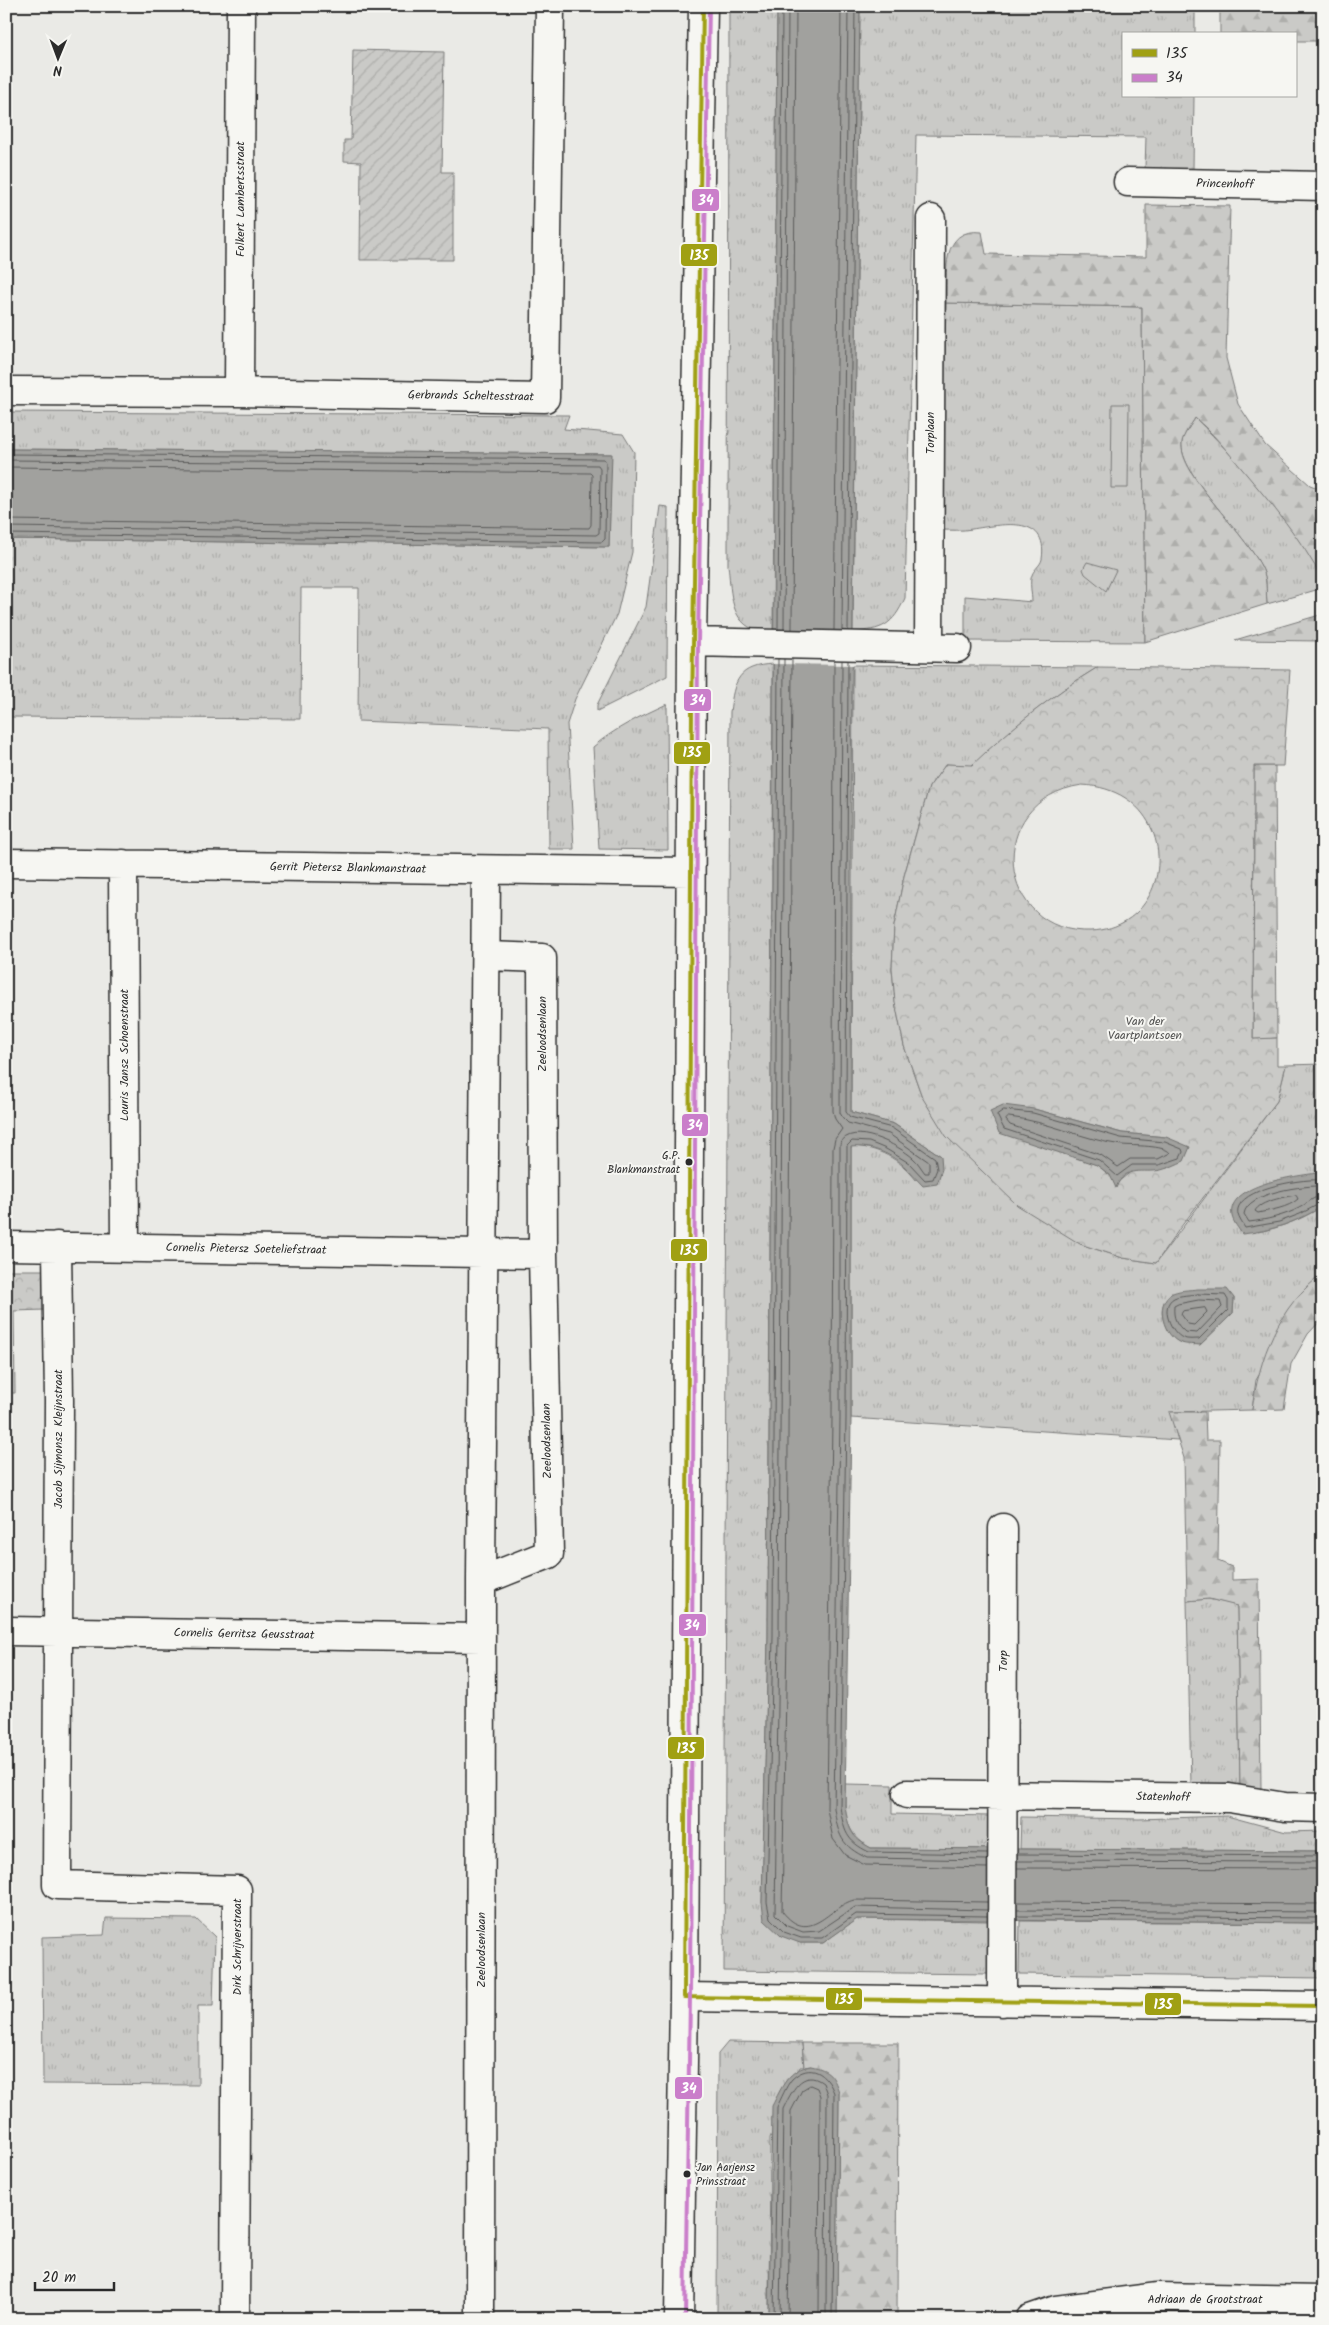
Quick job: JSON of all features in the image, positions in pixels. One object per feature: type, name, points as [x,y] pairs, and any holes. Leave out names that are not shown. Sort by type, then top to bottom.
[{"type":"street","name":"Folkert Lambertsstraat","points":[[239,392],[241,6]]},
{"type":"street","name":"Gerbrands Scheltesstraat","points":[[6,391],[239,392],[545,398],[550,6]]},
{"type":"street","points":[[679,2319],[684,1998],[692,642],[703,6]]},
{"type":"street","name":"Princenhoff","points":[[1128,182],[1323,186]]},
{"type":"street","name":"Torplaan","points":[[930,647],[931,219]]},
{"type":"street","points":[[692,642],[957,648]]},
{"type":"street","name":"Gerrit Pietersz Blankmanstraat","points":[[6,864],[690,872]]},
{"type":"street","name":"Louris Jansz Schoenstraat","points":[[123,864],[124,1247]]},
{"type":"street","name":"Zeeloodsenlaan","points":[[480,2319],[481,1581],[485,1254],[486,870]]},
{"type":"street","name":"Zeeloodsenlaan","points":[[481,1581],[549,1554],[543,1254],[542,958],[486,956]]},
{"type":"street","name":"Cornelis Pietersz Soeteliefstraat","points":[[6,1246],[485,1254]]},
{"type":"street","name":"Jacob Sijmonsz Kleijnstraat","points":[[57,1246],[58,1631]]},
{"type":"street","points":[[485,1254],[543,1254]]},
{"type":"street","name":"Torp","points":[[1002,2002],[1003,1528]]},
{"type":"street","name":"Cornelis Gerritsz Geusstraat","points":[[6,1631],[481,1638]]},
{"type":"street","name":"Dirk Schrijverstraat","points":[[58,1631],[56,1885],[238,1890],[235,2319]]},
{"type":"street","points":[[907,1794],[1003,1795]]},
{"type":"street","name":"Statenhoff","points":[[1003,1795],[1230,1798],[1285,1807],[1323,1808]]},
{"type":"street","points":[[684,1998],[1323,2006]]},
{"type":"street","name":"Adriaan de Grootstraat","points":[[1030,2319],[1056,2310],[1158,2297],[1274,2309],[1323,2300]]},
{"type":"green space","points":[[729,6],[777,6],[773,630],[753,629],[739,618],[733,602],[728,565]]},
{"type":"green space","points":[[860,6],[1195,6],[1195,32],[1122,32],[1122,98],[1194,98],[1193,169],[1145,168],[1146,137],[916,135],[905,598],[896,615],[885,625],[872,630],[853,631]]},
{"type":"green space","points":[[1220,6],[1323,6],[1323,41],[1296,41],[1296,32],[1220,32]]},
{"type":"green space","points":[[353,50],[444,52],[442,172],[453,172],[453,260],[360,260],[361,162],[344,161],[344,140],[351,140]]},
{"type":"green space","points":[[1146,205],[1230,206],[1226,358],[1238,404],[1265,445],[1310,485],[1323,490],[1323,581],[1306,551],[1275,509],[1220,442],[1195,418],[1185,433],[1182,442],[1184,456],[1203,489],[1257,559],[1265,577],[1267,604],[1145,642],[1142,307],[946,303],[947,266],[952,245],[959,237],[968,232],[982,232],[986,254],[1146,257]]},
{"type":"green space","points":[[946,303],[1142,307],[1145,642],[965,641],[965,596],[1032,602],[1031,578],[1042,559],[1042,544],[1038,534],[1030,528],[1020,525],[941,530]]},
{"type":"green space","points":[[1112,404],[1129,404],[1128,488],[1111,488]]},
{"type":"green space","points":[[6,412],[569,415],[564,429],[623,434],[634,452],[632,552],[617,614],[575,699],[567,724],[574,849],[549,849],[548,729],[358,721],[359,588],[301,588],[300,719],[10,717],[11,584],[6,584],[6,539],[609,547],[611,454],[6,449]]},
{"type":"green space","points":[[1195,418],[1248,474],[1290,526],[1319,572],[1323,588],[1267,604],[1265,577],[1257,559],[1203,489],[1191,471],[1184,455],[1182,442],[1185,433]]},
{"type":"green space","points":[[660,506],[668,507],[667,676],[597,711],[597,705],[646,607]]},
{"type":"green space","points":[[1087,562],[1116,570],[1106,591],[1085,574],[1083,569]]},
{"type":"green space","points":[[1323,614],[1323,641],[1235,640]]},
{"type":"green space","points":[[773,664],[768,1636],[762,1903],[800,1943],[823,1943],[856,1919],[989,1921],[989,1974],[724,1971],[730,712],[733,691],[740,677],[752,668]]},
{"type":"green space","points":[[853,665],[1098,667],[1032,713],[972,766],[946,764],[929,787],[904,876],[894,926],[892,968],[895,1002],[904,1046],[922,1097],[1080,1244],[1123,1258],[1156,1263],[1277,1101],[1286,1065],[1323,1064],[1323,1175],[1317,1173],[1258,1232],[1292,1222],[1323,1206],[1323,1274],[1256,1380],[1252,1410],[1170,1412],[1178,1440],[851,1418],[851,1146],[870,1149],[896,1160],[916,1180],[941,1156],[894,1124],[851,1112]],"holes":[[[1171,1293],[1234,1298],[1233,1313],[1200,1345],[1167,1330],[1163,1320],[1164,1302]]]},
{"type":"green space","name":"Van der Vaartplantsoen","points":[[1098,667],[1290,670],[1283,766],[1254,766],[1253,1039],[1277,1038],[1277,1065],[1286,1065],[1277,1101],[1180,1228],[1156,1263],[1123,1258],[1080,1244],[1017,1205],[946,1136],[922,1097],[904,1046],[895,1002],[892,968],[894,926],[904,876],[929,787],[946,764],[972,765],[1032,713]],"holes":[[[1082,785],[1115,793],[1139,809],[1153,832],[1158,858],[1154,884],[1141,907],[1120,924],[1091,931],[1059,926],[1036,912],[1020,891],[1013,865],[1016,839],[1028,815],[1050,796]],[[1034,1109],[1122,1133],[1166,1137],[1160,1170],[1133,1170],[1118,1182],[1097,1165],[1075,1157]]]},
{"type":"green space","points":[[667,704],[668,850],[599,849],[593,747],[619,728]]},
{"type":"green space","points":[[1254,766],[1275,766],[1277,1038],[1253,1040]]},
{"type":"green space","points":[[6,1270],[45,1270],[45,1310],[14,1311],[15,1393],[6,1393]]},
{"type":"green space","points":[[1323,1274],[1323,1318],[1308,1334],[1291,1364],[1284,1409],[1252,1410],[1260,1372],[1273,1335],[1294,1301]]},
{"type":"green space","points":[[1169,1412],[1205,1412],[1206,1440],[1220,1440],[1218,1561],[1232,1567],[1232,1580],[1259,1579],[1261,1791],[1240,1786],[1237,1606],[1209,1599],[1187,1601],[1184,1458]]},
{"type":"green space","points":[[1208,1599],[1237,1605],[1240,1786],[1230,1783],[1191,1785],[1187,1601]]},
{"type":"green space","points":[[845,1784],[892,1785],[892,1814],[990,1816],[990,1849],[871,1848],[855,1836],[850,1829],[845,1804]]},
{"type":"green space","points":[[1227,1816],[1286,1832],[1323,1831],[1323,1851],[1020,1849],[1021,1817],[1139,1819]]},
{"type":"green space","points":[[106,1918],[196,1919],[215,1937],[213,2006],[198,2006],[198,2085],[43,2084],[42,1937],[104,1935]]},
{"type":"green space","points":[[1020,1921],[1323,1923],[1323,1978],[1019,1974]]},
{"type":"green space","points":[[728,2042],[802,2043],[804,2067],[800,2067],[770,2138],[769,2319],[717,2319],[718,2054]]},
{"type":"green space","points":[[802,2043],[898,2043],[897,2319],[837,2319],[839,2092],[811,2066],[804,2067]]},
{"type":"water","points":[[777,6],[860,6],[851,779],[851,1112],[894,1124],[941,1156],[942,1169],[937,1184],[923,1186],[901,1163],[888,1155],[866,1147],[851,1147],[851,1418],[845,1806],[849,1826],[859,1840],[871,1848],[1323,1851],[1323,1923],[857,1919],[823,1943],[800,1943],[781,1936],[764,1920],[762,1903],[768,1636]]},
{"type":"water","points":[[6,449],[612,454],[609,547],[6,539]]},
{"type":"water","points":[[1003,1105],[1034,1109],[1122,1133],[1166,1137],[1190,1147],[1184,1161],[1161,1170],[1129,1173],[1120,1180],[1116,1188],[1110,1175],[1097,1165],[999,1133],[990,1111]]},
{"type":"water","points":[[1317,1173],[1323,1175],[1323,1206],[1304,1217],[1284,1225],[1264,1231],[1242,1234],[1232,1216],[1233,1205],[1240,1196],[1251,1189],[1280,1179]]},
{"type":"water","points":[[1198,1289],[1227,1289],[1234,1298],[1233,1313],[1200,1345],[1181,1343],[1175,1340],[1166,1327],[1163,1320],[1163,1305],[1171,1294]]},
{"type":"water","points":[[811,2066],[823,2069],[830,2074],[839,2092],[837,2319],[769,2319],[772,2106],[791,2075]]},
{"type":"pier","points":[[773,630],[853,631],[853,665],[773,664]]},
{"type":"transit line","name":"135","points":[[684,1997],[692,710],[703,6]]},
{"type":"transit line","name":"34","points":[[685,2319],[690,1997],[698,642],[709,6]]},
{"type":"transit line","name":"135","points":[[684,1997],[1323,2006]]},
{"type":"place","name":"G.P. Blankmanstraat","points":[[689,1162]]},
{"type":"place","name":"Jan Aarjensz Prinsstraat","points":[[687,2174]]}]
